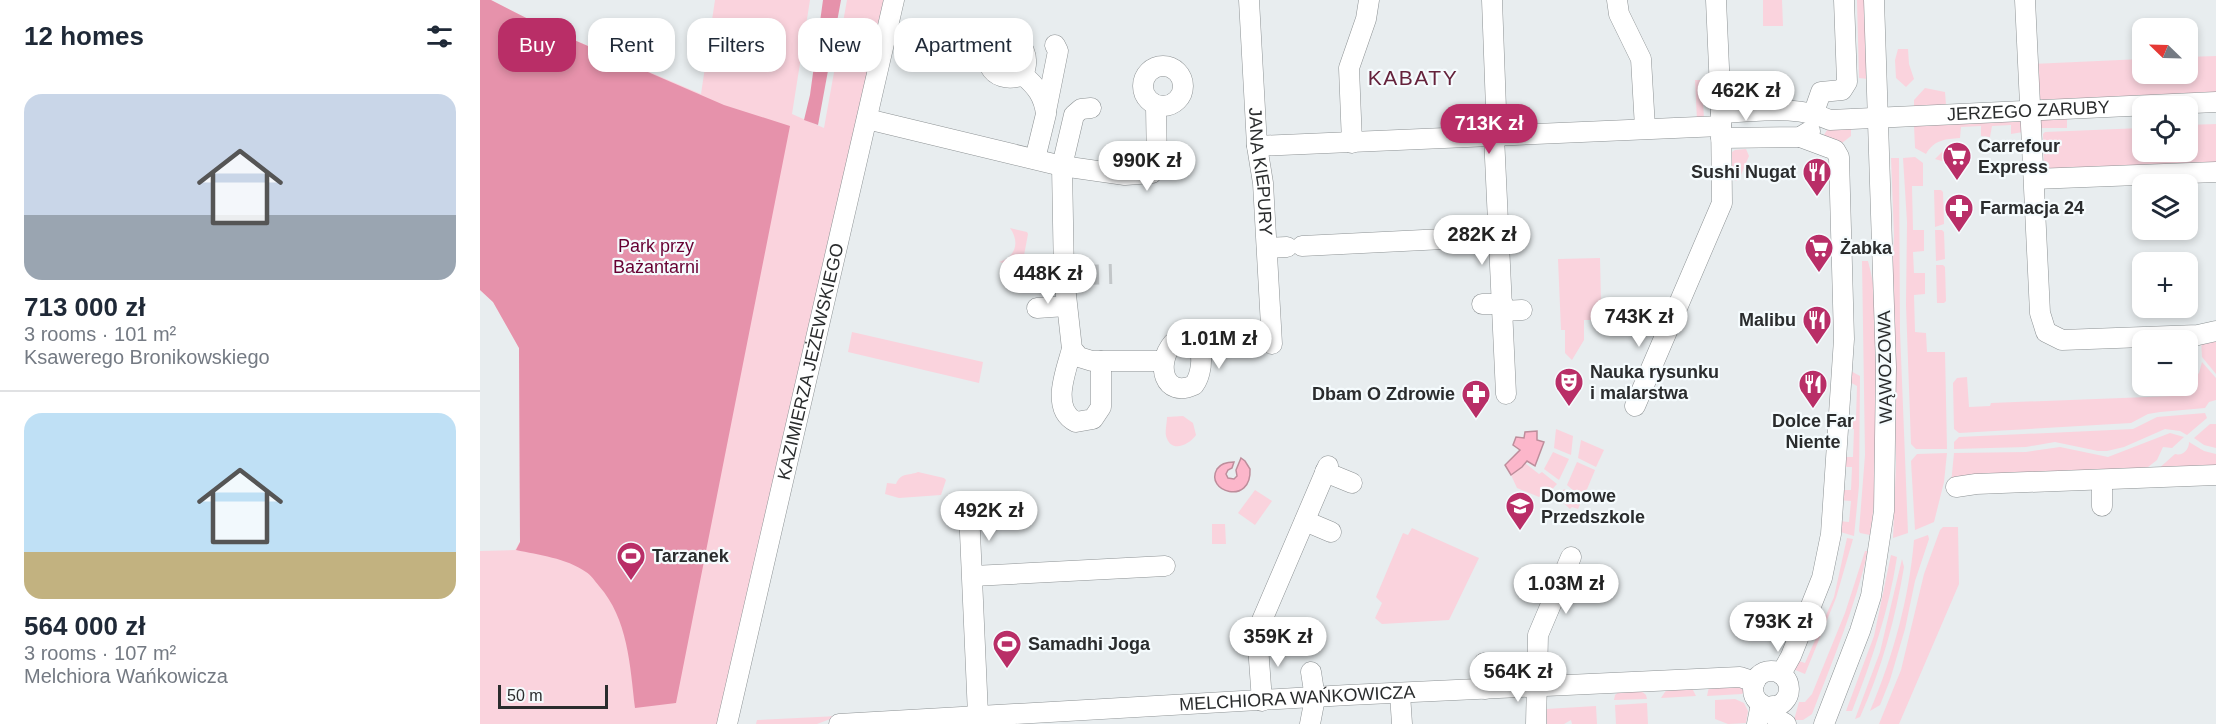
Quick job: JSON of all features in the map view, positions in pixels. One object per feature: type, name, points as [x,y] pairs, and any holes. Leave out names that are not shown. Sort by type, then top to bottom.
[{"type":"street","name":"KAZIMIERZA JEŻEWSKIEGO","points":[[728,724],[894,0]]},
{"type":"street","name":"JANA KIEPURY","points":[[1249,0],[1272,344]]},
{"type":"street","points":[[1352,143],[1349,68],[1366,19],[1369,0]]},
{"type":"street","points":[[1492,0],[1499,236],[1508,310],[1506,394]]},
{"type":"street","points":[[1617,0],[1618,14],[1641,59],[1645,128]]},
{"type":"street","points":[[1635,405],[1722,202],[1716,0]]},
{"type":"street","points":[[1800,137],[1822,116],[1821,92],[1842,90],[1847,82],[1844,0]]},
{"type":"street","name":"WĄWOZOWA","points":[[1824,724],[1871,596],[1884,511],[1886,367],[1874,0]]},
{"type":"street","points":[[2025,0],[2040,313],[2046,332],[2062,340],[2198,335],[2216,331]]},
{"type":"street","points":[[1035,159],[1058,51],[1055,45]]},
{"type":"street","points":[[1023,75],[1039,91],[1044,100],[1046,114]]},
{"type":"street","name":"JERZEGO ZARUBY","points":[[1721,126],[1773,111],[1796,110],[1822,116],[1877,117],[2216,102]]},
{"type":"street","points":[[867,119],[1062,166],[1125,175],[1152,173],[1157,167],[1156,106]]},
{"type":"street","points":[[1091,108],[1081,109],[1074,115],[1062,166],[1072,276],[1066,306],[1071,349],[1061,402],[1064,412],[1076,422],[1093,419],[1099,412],[1102,396],[1101,361]]},
{"type":"street","points":[[1773,111],[1767,117],[1765,124],[1767,132],[1773,138]]},
{"type":"street","points":[[1257,146],[1721,126],[1773,138],[1800,137],[1835,150],[1839,157],[1844,339],[1831,534],[1822,578],[1781,674]]},
{"type":"street","points":[[2034,179],[2216,172]]},
{"type":"street","points":[[1267,248],[1499,236]]},
{"type":"street","points":[[1044,278],[1072,276]]},
{"type":"street","points":[[1037,308],[1066,306]]},
{"type":"street","points":[[1483,310],[1508,310]]},
{"type":"street","points":[[1071,349],[1081,358],[1101,361],[1162,361]]},
{"type":"street","points":[[1262,701],[1257,632],[1327,469],[1352,483]]},
{"type":"street","points":[[1956,487],[1969,484],[2216,476]]},
{"type":"street","points":[[2102,480],[2102,506]]},
{"type":"street","points":[[969,510],[978,715]]},
{"type":"street","points":[[1305,520],[1331,532]]},
{"type":"street","points":[[1536,724],[1538,635],[1571,557]]},
{"type":"street","points":[[972,576],[1166,566]]},
{"type":"street","points":[[1490,663],[1491,689]]},
{"type":"street","points":[[1310,724],[1321,697],[1318,671]]},
{"type":"street","points":[[1757,724],[1767,705],[1784,701],[1787,694],[1787,683],[1781,674],[1775,672],[1764,673],[1755,682],[1754,696],[1767,705],[1776,718],[1786,724]]},
{"type":"street","name":"MELCHIORA WAŃKOWICZA","points":[[838,724],[1321,697],[1740,677],[1755,682]]},
{"type":"street","points":[[1401,694],[1402,724]]},
{"type":"green space","name":"Park przy Bażantarni","points":[[480,0],[491,0],[526,18],[498,18],[498,72],[576,72],[576,41],[588,46],[588,72],[649,72],[701,94],[704,72],[786,72],[786,18],[712,18],[715,0],[810,0],[807,18],[798,18],[799,72],[792,114],[824,128],[834,72],[867,72],[717,724],[480,724],[480,551],[515,550],[520,542],[519,348],[493,302],[480,290]]},
{"type":"green space","name":"Park przy Bażantarni","points":[[480,0],[491,0],[526,18],[498,18],[498,72],[576,72],[576,41],[588,46],[588,72],[648,72],[724,105],[790,126],[676,703],[635,708],[629,659],[622,628],[609,599],[590,575],[561,560],[516,550],[520,542],[519,348],[493,302],[480,290]]},
{"type":"green space","points":[[823,0],[841,0],[838,18],[821,18]]},
{"type":"green space","name":"Park przy Bażantarni","points":[[847,0],[884,0],[880,18],[844,18]]},
{"type":"green space","points":[[1763,0],[1782,0],[1783,26],[1763,26]]},
{"type":"green space","points":[[1857,0],[1866,0],[1868,79],[1859,78]]},
{"type":"green space","points":[[1898,49],[1908,49],[1909,64],[1914,79],[1906,87],[1896,78],[1895,60]]},
{"type":"green space","points":[[2216,56],[2216,92],[2045,101],[2038,98],[2032,64],[2132,59],[2132,84],[2198,84],[2198,57]]},
{"type":"green space","points":[[813,72],[828,72],[818,125],[804,120]]},
{"type":"green space","points":[[1695,80],[1702,80],[1704,120],[1697,120]]},
{"type":"green space","points":[[1925,88],[1945,92],[1946,105],[1914,106],[1914,100]]},
{"type":"green space","points":[[2067,118],[2067,128],[2038,128],[2040,120]]},
{"type":"green space","points":[[2019,120],[2023,132],[2011,134],[2011,125],[1992,126],[1990,137],[1981,136],[1981,126],[1961,127],[1960,138],[1940,141],[1926,154],[1915,148],[1914,125]]},
{"type":"green space","points":[[2216,124],[2216,168],[2044,170],[2043,134],[2045,132],[2132,128],[2132,162],[2198,162],[2198,125]]},
{"type":"green space","points":[[1851,125],[1851,136],[1838,146],[1822,138],[1829,127]]},
{"type":"green space","points":[[1746,149],[1749,156],[1736,181],[1732,173],[1732,152]]},
{"type":"green space","points":[[1960,149],[1962,160],[1935,159],[1944,150]]},
{"type":"green space","points":[[1915,157],[1923,163],[1923,186],[1912,186],[1913,230],[1924,230],[1924,251],[1913,252],[1914,273],[1925,273],[1925,294],[1914,295],[1915,332],[1926,333],[1927,352],[1945,352],[1947,449],[1916,449],[1911,444],[1906,305],[1907,222],[1903,158]]},
{"type":"green space","points":[[1891,158],[1899,158],[1900,331],[1908,533],[1893,538],[1896,463]]},
{"type":"green space","points":[[1934,190],[1943,192],[1944,224],[1935,227]]},
{"type":"green space","points":[[1010,228],[1028,234],[1020,267],[999,262],[1009,257],[1015,248],[1015,239]]},
{"type":"green space","points":[[1935,230],[1944,232],[1945,259],[1936,261]]},
{"type":"green space","points":[[1600,258],[1601,303],[1592,320],[1584,320],[1584,340],[1572,360],[1565,353],[1565,330],[1561,330],[1558,259]]},
{"type":"green space","points":[[1862,261],[1868,261],[1872,279],[1877,333],[1876,471],[1870,535],[1859,531],[1865,455]]},
{"type":"green space","points":[[1936,265],[1945,267],[1946,301],[1944,303],[1937,303]]},
{"type":"green space","points":[[852,332],[983,362],[979,383],[848,352]]},
{"type":"green space","points":[[2216,335],[2216,374],[2202,357],[2201,340]]},
{"type":"green space","points":[[2202,362],[2216,378],[2216,400],[2209,402],[2205,408],[2148,414],[2131,423],[1959,433],[1954,429],[1953,383],[1957,378],[1967,377],[1969,407],[1990,406],[1991,403],[2198,396]]},
{"type":"green space","points":[[1847,369],[1860,376],[1859,486],[1854,536],[1837,531],[1838,521],[1849,522],[1851,501],[1839,500],[1840,490],[1851,490],[1852,467],[1841,467],[1842,457],[1853,457],[1854,429],[1844,429],[1845,413],[1856,418],[1857,386],[1846,380]]},
{"type":"green space","points":[[2205,413],[2207,418],[2187,435],[2180,431],[2165,429],[2124,447],[2107,451],[2055,442],[2026,447],[1954,449],[1954,442],[1959,437],[2133,429],[2157,417]]},
{"type":"green space","points":[[1183,416],[1193,423],[1196,435],[1185,444],[1172,445],[1166,436],[1167,417]]},
{"type":"green space","points":[[2210,424],[2216,424],[2216,448],[2204,445],[2194,438]]},
{"type":"green space","points":[[1556,429],[1573,436],[1571,455],[1554,448]]},
{"type":"green space","points":[[2170,433],[2184,437],[2172,448],[2163,447],[2157,460],[2143,471],[1951,484],[1954,453],[2026,452],[2060,447],[2108,457]]},
{"type":"green space","points":[[1581,440],[1604,450],[1596,467],[1578,458]]},
{"type":"green space","points":[[2189,442],[2204,451],[2216,454],[2216,467],[2156,471],[2175,454],[2185,452]]},
{"type":"green space","points":[[1553,452],[1569,459],[1559,480],[1544,469]]},
{"type":"green space","points":[[1947,453],[1944,482],[1934,522],[1915,530],[1911,461],[1917,454]]},
{"type":"green space","points":[[1577,462],[1595,470],[1583,499],[1567,485]]},
{"type":"green space","points":[[1525,463],[1539,474],[1542,472],[1557,484],[1547,495],[1544,493],[1539,497],[1517,488],[1511,475]]},
{"type":"green space","points":[[918,472],[946,480],[941,495],[899,498],[885,494],[887,483],[896,484],[903,476]]},
{"type":"green space","points":[[1564,489],[1581,502],[1578,509],[1572,507],[1570,509],[1557,497]]},
{"type":"green space","points":[[1255,490],[1272,501],[1255,525],[1238,513]]},
{"type":"green space","points":[[1212,524],[1225,524],[1226,544],[1212,544]]},
{"type":"green space","points":[[1943,527],[1958,527],[1959,584],[1899,724],[1879,724],[1901,670],[1924,574]]},
{"type":"green space","points":[[1412,528],[1479,558],[1449,620],[1382,624],[1375,618],[1382,603],[1376,597],[1403,533],[1408,535]]},
{"type":"green space","points":[[1928,535],[1929,539],[1915,581],[1905,629],[1890,680],[1880,705],[1870,711],[1899,627],[1914,540]]},
{"type":"green space","points":[[1847,538],[1853,539],[1836,598],[1805,674],[1793,669],[1796,660],[1805,663],[1834,597]]},
{"type":"green space","points":[[1865,551],[1868,551],[1850,613],[1812,714],[1803,720],[1794,720],[1799,702],[1805,702],[1812,694],[1845,613]]},
{"type":"green space","points":[[1891,555],[1897,557],[1879,635],[1852,711],[1846,711],[1874,636]]},
{"type":"green space","points":[[1902,559],[1904,567],[1887,644],[1868,699],[1860,717],[1855,719],[1880,652]]},
{"type":"green space","points":[[1731,684],[1746,690],[1742,694],[1707,696],[1709,687]]},
{"type":"green space","points":[[1692,688],[1696,696],[1661,698],[1667,689]]},
{"type":"green space","points":[[1640,690],[1647,699],[1614,700],[1615,695],[1620,691]]},
{"type":"green space","points":[[1735,699],[1744,703],[1748,711],[1746,723],[1728,724],[1715,719],[1715,700]]},
{"type":"green space","points":[[1647,703],[1648,724],[1616,724],[1615,705]]},
{"type":"green space","points":[[1596,706],[1597,724],[1572,724],[1571,720],[1564,724],[1547,724],[1546,709]]},
{"type":"green space","points":[[838,716],[817,724],[756,724],[757,720]]},
{"type":"shaded area","points":[[1537,431],[1537,440],[1544,442],[1535,466],[1527,461],[1511,475],[1505,465],[1520,450],[1513,445],[1516,437],[1524,438],[1525,432]]},
{"type":"shaded area","points":[[1241,458],[1250,469],[1249,481],[1244,488],[1237,491],[1229,492],[1222,489],[1215,477],[1217,469],[1224,463],[1234,462],[1226,474],[1228,478],[1234,479],[1237,476],[1236,470]]},
{"type":"tunnel","points":[[1079,275],[1112,274]]},
{"type":"place","name":"Carrefour Express","points":[[1957,182]]},
{"type":"place","name":"Sushi Nugat","points":[[1817,198]]},
{"type":"place","name":"Farmacja 24","points":[[1959,234]]},
{"type":"place","name":"Żabka","points":[[1819,274]]},
{"type":"place","name":"Malibu","points":[[1817,346]]},
{"type":"place","name":"Nauka rysunku i malarstwa","points":[[1569,408]]},
{"type":"place","name":"Dolce Far Niente","points":[[1813,410]]},
{"type":"place","name":"Dbam O Zdrowie","points":[[1476,420]]},
{"type":"place","name":"Domowe Przedszkole","points":[[1520,532]]},
{"type":"place","name":"Tarzanek","points":[[631,582]]},
{"type":"place","name":"Samadhi Joga","points":[[1007,670]]},
{"type":"district","name":"KABATY","points":[[1413,78]]}]
